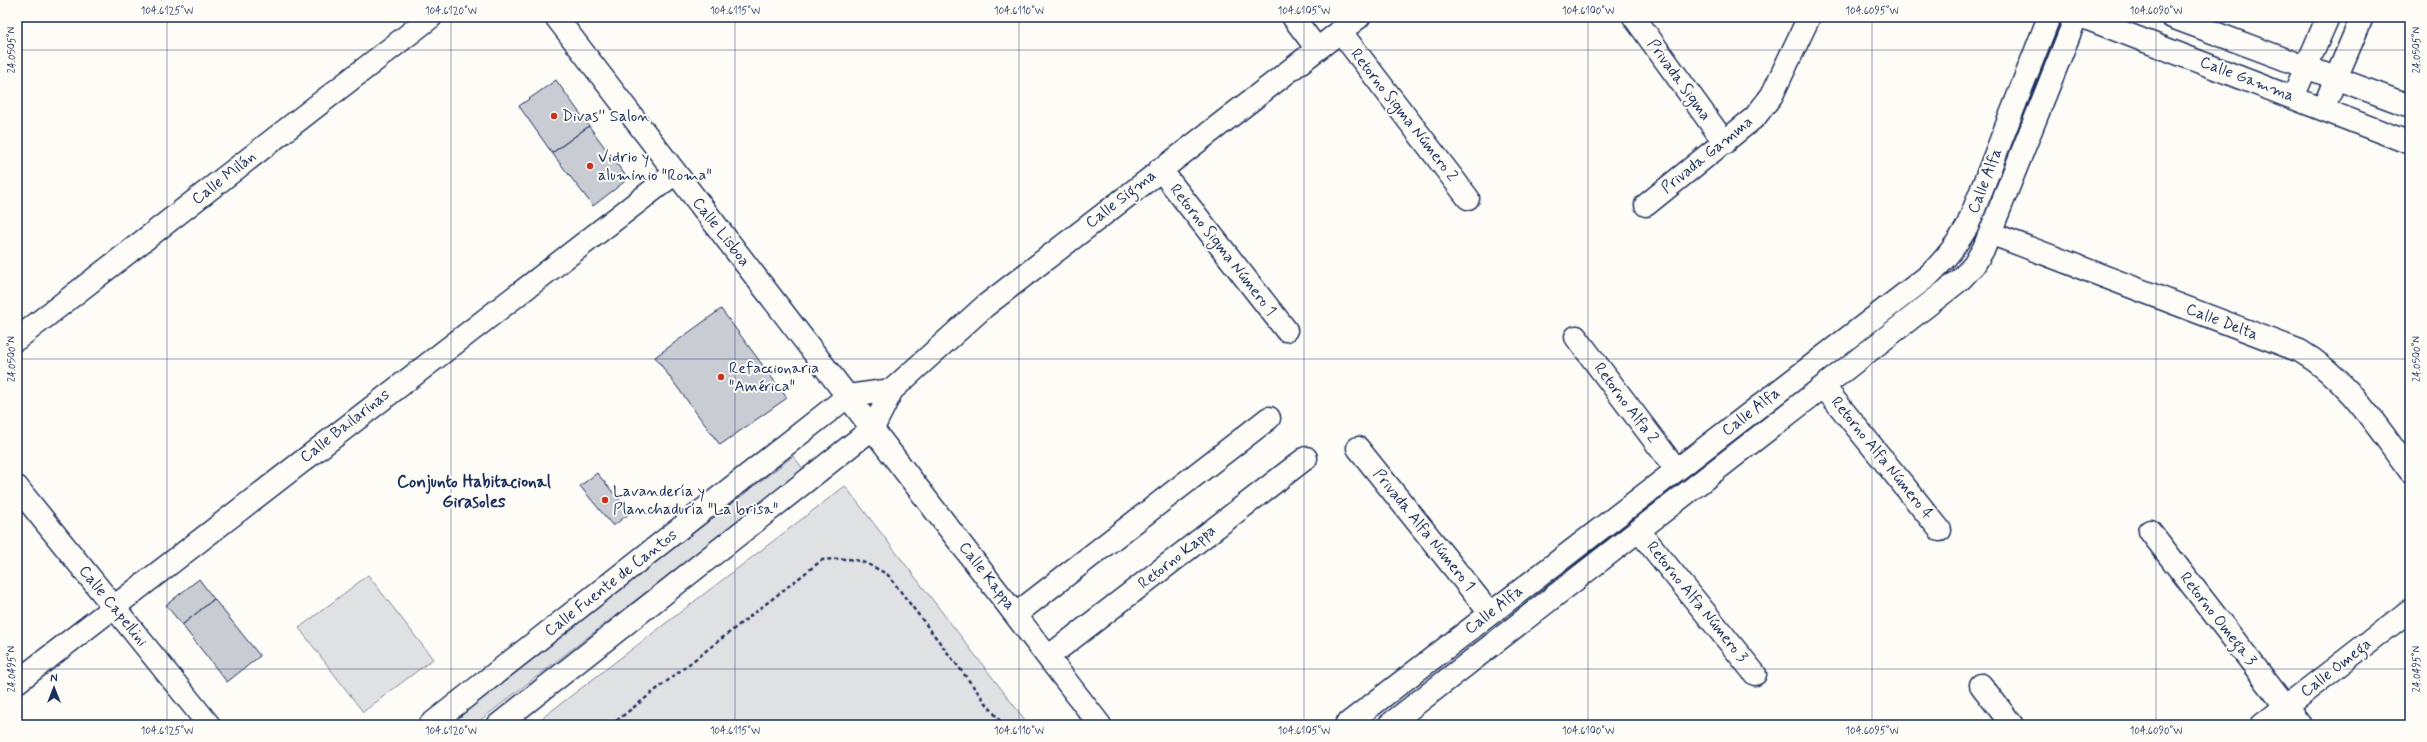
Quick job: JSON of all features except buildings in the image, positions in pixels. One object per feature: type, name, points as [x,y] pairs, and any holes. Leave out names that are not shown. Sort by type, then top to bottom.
[{"type":"street","name":"Calle Milán","points":[[17,340],[431,17]]},
{"type":"street","name":"Calle Lisboa","points":[[556,17],[873,428]]},
{"type":"street","points":[[1293,17],[1317,49]]},
{"type":"street","name":"Calle Sigma","points":[[892,390],[985,306],[1160,169],[1359,17]]},
{"type":"street","name":"Privada Sigma","points":[[1634,17],[1725,143]]},
{"type":"street","name":"Privada Gamma","points":[[1646,205],[1755,118],[1772,95],[1809,17]]},
{"type":"street","name":"Calle Alfa","points":[[1346,725],[1928,276],[1955,247],[1966,227],[2049,17]]},
{"type":"street","name":"Calle Alfa","points":[[1398,722],[1573,582],[1960,280],[1974,265],[1990,233],[2076,17]]},
{"type":"street","name":"Calle Gamma","points":[[2083,17],[2410,143]]},
{"type":"street","name":"Calle Gamma","points":[[2172,17],[2307,66],[2410,106]]},
{"type":"street","points":[[2293,97],[2328,17]]},
{"type":"street","points":[[2323,109],[2362,17]]},
{"type":"street","name":"Retorno Sigma Número 2","points":[[1340,32],[1468,198]]},
{"type":"street","name":"Retorno Sigma Número 1","points":[[1160,169],[1286,330]]},
{"type":"street","name":"Calle Bailarinas","points":[[17,682],[113,606],[675,172]]},
{"type":"street","name":"Calle Delta","points":[[1990,233],[2300,351],[2320,363],[2349,390],[2410,471]]},
{"type":"street","name":"Retorno Alfa 2","points":[[1576,337],[1676,470]]},
{"type":"street","name":"Retorno Alfa Número 4","points":[[1824,387],[1940,530]]},
{"type":"street","points":[[848,396],[892,390]]},
{"type":"street","points":[[498,725],[873,428],[892,390]]},
{"type":"street","name":"Calle Fuente de Cantos","points":[[430,725],[848,396]]},
{"type":"street","points":[[1016,614],[1269,418]]},
{"type":"street","name":"Calle Kappa","points":[[873,428],[1100,725]]},
{"type":"street","name":"Privada Alfa Número 1","points":[[1358,448],[1490,613]]},
{"type":"street","name":"Retorno Kappa","points":[[1048,657],[1306,458]]},
{"type":"street","name":"Calle Capellini","points":[[17,486],[209,725]]},
{"type":"street","name":"Retorno Alfa Número 3","points":[[1639,531],[1755,674]]},
{"type":"street","name":"Retorno Omega 3","points":[[2150,531],[2300,725]]},
{"type":"street","points":[[1556,562],[1573,582]]},
{"type":"street","name":"Calle Omega","points":[[2262,725],[2410,610]]},
{"type":"street","points":[[1981,685],[2012,725]]},
{"type":"path","points":[[611,725],[822,560],[845,558],[866,562],[888,575],[1003,725]]},
{"type":"shaded area","points":[[793,456],[804,470],[474,725],[446,725]]},
{"type":"shaded area","points":[[845,486],[1029,725],[533,725]]},
{"type":"shaded area","points":[[368,575],[433,659],[363,712],[299,628]]},
{"type":"place","name":"Divas'' Salon","points":[[554,116]]},
{"type":"place","name":"Vidrio y aluminio \"Roma\"","points":[[590,166]]},
{"type":"place","name":"Refaccionaria \"América\"","points":[[721,377]]},
{"type":"place","name":"Lavandería y Planchaduría \"La brisa\"","points":[[605,500]]},
{"type":"district","name":"Conjunto Habitacional Girasoles","points":[[474,492]]}]
